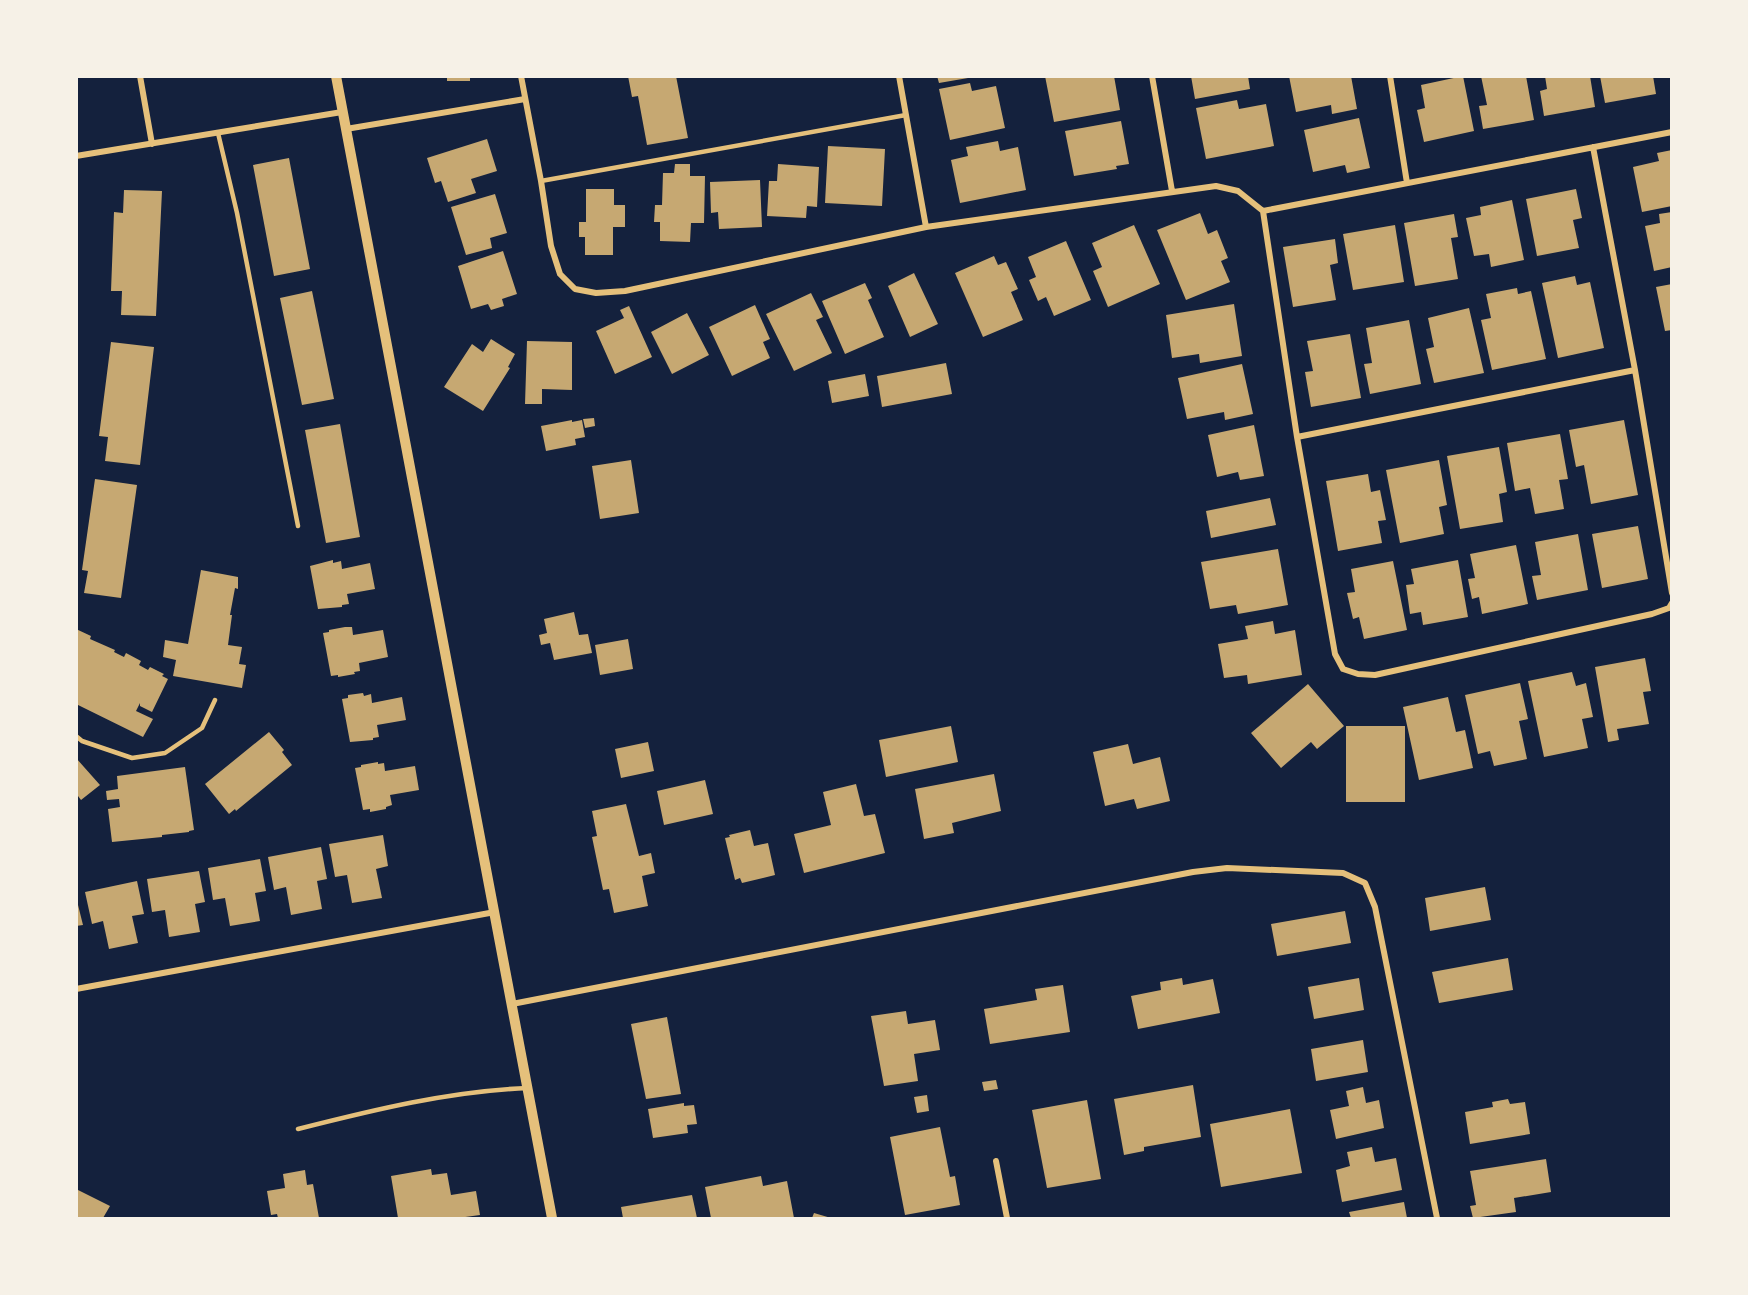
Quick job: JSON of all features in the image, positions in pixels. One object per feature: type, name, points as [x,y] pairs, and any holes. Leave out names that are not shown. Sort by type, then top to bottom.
[{"type":"street","points":[[140,76],[152,144]]},
{"type":"street","points":[[336,76],[552,1218]]},
{"type":"street","points":[[520,76],[541,181],[551,246],[560,274],[574,289],[596,293],[625,291],[926,227],[1172,191],[1216,186],[1238,191],[1263,211],[1297,437],[1335,654],[1344,669],[1358,674],[1375,675],[1652,614],[1669,608],[1671,603]]},
{"type":"street","points":[[899,76],[926,227]]},
{"type":"street","points":[[1152,76],[1172,191]]},
{"type":"street","points":[[1390,76],[1407,183]]},
{"type":"street","points":[[346,129],[525,99]]},
{"type":"street","points":[[76,156],[342,112]]},
{"type":"street","points":[[1263,211],[1671,132]]},
{"type":"street","points":[[1593,147],[1635,370],[1671,593]]},
{"type":"street","points":[[1297,437],[1635,370]]},
{"type":"street","points":[[512,1004],[1193,872],[1227,868],[1343,873],[1365,883],[1375,907],[1437,1218]]},
{"type":"street","points":[[76,989],[495,912]]},
{"type":"street","points":[[996,1161],[1007,1218]]},
{"type":"lane","points":[[541,181],[906,115]]},
{"type":"lane","points":[[218,133],[237,213],[298,526]]},
{"type":"lane","points":[[76,736],[82,741],[132,758],[165,753],[202,728],[215,700]]},
{"type":"lane","points":[[298,1129],[392,1107],[497,1089],[528,1088]]},
{"type":"building","points":[[447,76],[470,76],[470,81],[447,81]]},
{"type":"building","points":[[628,76],[676,76],[688,138],[647,145],[638,96],[632,97]]},
{"type":"building","points":[[937,76],[968,76],[968,78],[939,83]]},
{"type":"building","points":[[1045,76],[1114,76],[1120,110],[1054,122]]},
{"type":"building","points":[[1191,76],[1248,76],[1250,89],[1195,99]]},
{"type":"building","points":[[1289,76],[1351,76],[1357,109],[1332,114],[1331,105],[1296,112]]},
{"type":"building","points":[[1463,76],[1474,131],[1424,142],[1417,110],[1425,108],[1421,85]]},
{"type":"building","points":[[1481,76],[1526,76],[1534,120],[1483,129],[1479,106],[1487,105]]},
{"type":"building","points":[[1545,76],[1590,76],[1595,107],[1544,116],[1540,91],[1547,89]]},
{"type":"building","points":[[1600,76],[1653,76],[1656,94],[1605,103]]},
{"type":"building","points":[[970,83],[972,91],[996,86],[1005,128],[950,140],[939,89]]},
{"type":"building","points":[[1237,100],[1239,109],[1266,104],[1274,146],[1206,159],[1196,108]]},
{"type":"building","points":[[1359,118],[1370,168],[1347,173],[1345,165],[1313,172],[1304,130]]},
{"type":"building","points":[[1121,121],[1129,164],[1116,166],[1117,169],[1074,176],[1065,131]]},
{"type":"building","points":[[487,139],[497,171],[471,179],[476,193],[448,202],[441,181],[435,183],[427,158]]},
{"type":"building","points":[[998,141],[1000,151],[1018,147],[1026,190],[960,203],[951,160],[968,156],[966,147]]},
{"type":"building","points":[[828,146],[885,149],[882,206],[825,203]]},
{"type":"building","points":[[1672,150],[1672,206],[1642,212],[1633,167],[1659,161],[1657,153]]},
{"type":"building","points":[[289,158],[310,269],[274,276],[253,165]]},
{"type":"building","points":[[675,164],[690,164],[690,176],[705,176],[704,223],[691,223],[690,242],[660,241],[660,222],[654,222],[655,205],[662,205],[663,173],[674,173]]},
{"type":"building","points":[[778,164],[819,167],[817,207],[807,206],[806,218],[767,216],[769,181],[777,181]]},
{"type":"building","points":[[760,180],[762,227],[719,229],[718,212],[711,213],[710,182]]},
{"type":"building","points":[[586,189],[614,189],[614,205],[625,205],[625,227],[613,227],[613,255],[585,255],[585,237],[579,237],[579,222],[586,222]]},
{"type":"building","points":[[1576,189],[1582,218],[1573,220],[1579,248],[1537,256],[1526,199]]},
{"type":"building","points":[[124,190],[162,191],[156,316],[121,315],[122,291],[111,291],[114,212],[123,213]]},
{"type":"building","points":[[495,194],[507,233],[490,238],[492,248],[466,255],[451,207]]},
{"type":"building","points":[[1512,200],[1524,260],[1491,267],[1489,254],[1474,256],[1466,218],[1481,215],[1480,207]]},
{"type":"building","points":[[1672,212],[1672,267],[1654,271],[1645,226],[1660,223],[1659,214]]},
{"type":"building","points":[[1200,213],[1208,234],[1217,230],[1228,258],[1221,261],[1230,282],[1186,300],[1157,230]]},
{"type":"building","points":[[1454,214],[1458,237],[1451,238],[1458,279],[1415,286],[1404,223]]},
{"type":"building","points":[[1134,225],[1160,284],[1108,307],[1093,271],[1102,267],[1092,243]]},
{"type":"building","points":[[1395,225],[1404,282],[1353,290],[1343,234]]},
{"type":"building","points":[[1335,239],[1338,263],[1330,265],[1336,300],[1293,307],[1283,247]]},
{"type":"building","points":[[1066,241],[1091,300],[1054,316],[1046,297],[1038,301],[1029,280],[1036,277],[1028,257]]},
{"type":"building","points":[[503,251],[517,294],[502,299],[504,306],[491,310],[488,304],[471,309],[458,266]]},
{"type":"building","points":[[994,256],[998,265],[1006,262],[1018,289],[1011,292],[1023,320],[983,337],[955,273]]},
{"type":"building","points":[[914,273],[938,324],[910,337],[888,286]]},
{"type":"building","points":[[1575,276],[1577,285],[1590,282],[1604,348],[1558,358],[1542,283]]},
{"type":"building","points":[[865,283],[872,298],[868,300],[884,337],[845,354],[822,301]]},
{"type":"building","points":[[1672,284],[1672,330],[1665,331],[1656,287]]},
{"type":"building","points":[[1517,288],[1518,294],[1531,291],[1546,359],[1492,370],[1481,320],[1491,318],[1486,294]]},
{"type":"building","points":[[312,291],[334,399],[302,405],[280,298]]},
{"type":"building","points":[[811,293],[823,317],[816,320],[832,353],[794,371],[766,314]]},
{"type":"building","points":[[1234,304],[1242,356],[1200,363],[1199,354],[1172,358],[1166,315]]},
{"type":"building","points":[[755,305],[770,339],[763,342],[770,358],[732,376],[709,327]]},
{"type":"building","points":[[629,306],[652,357],[615,374],[596,331],[624,318],[620,310]]},
{"type":"building","points":[[1469,308],[1484,373],[1434,383],[1426,349],[1434,347],[1428,318]]},
{"type":"building","points":[[687,313],[709,355],[672,374],[651,332]]},
{"type":"building","points":[[1409,320],[1421,384],[1370,394],[1364,364],[1372,363],[1366,328]]},
{"type":"building","points":[[1350,334],[1361,398],[1311,407],[1305,372],[1313,371],[1307,341]]},
{"type":"building","points":[[491,339],[515,354],[508,367],[510,368],[483,411],[444,387],[472,344],[483,352]]},
{"type":"building","points":[[527,341],[572,342],[572,390],[542,389],[542,404],[525,404]]},
{"type":"building","points":[[111,342],[154,347],[140,465],[105,461],[108,437],[99,436]]},
{"type":"building","points":[[946,363],[952,394],[882,407],[877,376]]},
{"type":"building","points":[[1242,364],[1253,414],[1225,420],[1224,412],[1187,419],[1178,378]]},
{"type":"building","points":[[865,374],[869,396],[832,403],[828,381]]},
{"type":"building","points":[[594,418],[595,426],[585,428],[583,419]]},
{"type":"building","points":[[572,420],[572,422],[582,420],[585,437],[575,439],[576,445],[546,451],[541,426]]},
{"type":"building","points":[[1624,420],[1638,495],[1591,504],[1584,465],[1576,467],[1569,430]]},
{"type":"building","points":[[340,424],[360,537],[326,543],[305,430]]},
{"type":"building","points":[[1254,425],[1264,476],[1240,480],[1238,472],[1217,477],[1208,435]]},
{"type":"building","points":[[1560,434],[1568,479],[1559,480],[1564,509],[1535,514],[1530,488],[1515,491],[1507,443]]},
{"type":"building","points":[[1499,447],[1507,492],[1499,494],[1503,522],[1460,529],[1447,456]]},
{"type":"building","points":[[631,460],[639,513],[600,519],[592,466]]},
{"type":"building","points":[[1439,460],[1447,505],[1439,507],[1444,534],[1400,543],[1386,470]]},
{"type":"building","points":[[1368,474],[1371,492],[1380,490],[1386,520],[1378,521],[1382,543],[1338,551],[1326,481]]},
{"type":"building","points":[[95,479],[137,485],[121,598],[84,593],[88,571],[82,570]]},
{"type":"building","points":[[1270,498],[1276,525],[1211,538],[1206,511]]},
{"type":"building","points":[[1638,526],[1648,579],[1602,588],[1592,534]]},
{"type":"building","points":[[1578,534],[1588,590],[1537,600],[1532,576],[1541,575],[1535,542]]},
{"type":"building","points":[[1516,545],[1528,604],[1482,614],[1479,597],[1472,599],[1468,579],[1475,578],[1470,554]]},
{"type":"building","points":[[1278,549],[1288,605],[1238,614],[1236,605],[1210,609],[1201,562]]},
{"type":"building","points":[[333,560],[333,563],[341,561],[342,569],[370,563],[375,589],[347,594],[349,604],[342,605],[342,607],[318,609],[310,566]]},
{"type":"building","points":[[1458,560],[1468,617],[1423,625],[1421,612],[1410,614],[1406,585],[1414,584],[1411,569]]},
{"type":"building","points":[[1393,561],[1407,630],[1364,639],[1359,617],[1353,619],[1347,593],[1355,592],[1351,569]]},
{"type":"building","points":[[201,570],[238,577],[238,589],[235,588],[230,615],[232,615],[228,645],[242,647],[239,664],[246,665],[242,688],[173,676],[176,660],[163,657],[165,640],[188,644]]},
{"type":"building","points":[[574,612],[579,635],[588,634],[592,653],[554,660],[550,643],[541,645],[539,635],[547,633],[544,619]]},
{"type":"building","points":[[1273,621],[1275,634],[1295,630],[1302,675],[1248,684],[1247,675],[1224,678],[1218,644],[1248,639],[1245,626]]},
{"type":"building","points":[[352,627],[353,635],[383,630],[388,657],[359,663],[360,671],[354,672],[355,674],[331,676],[323,633]]},
{"type":"building","points":[[76,629],[124,657],[126,653],[141,661],[139,665],[148,670],[150,667],[164,674],[162,676],[168,679],[152,712],[140,706],[140,703],[136,711],[153,719],[143,737],[76,704]]},
{"type":"building","points":[[628,639],[633,669],[600,675],[595,645]]},
{"type":"building","points":[[1645,658],[1651,691],[1643,692],[1649,724],[1617,729],[1619,740],[1608,742],[1595,667]]},
{"type":"building","points":[[1572,672],[1576,686],[1586,683],[1593,717],[1582,719],[1588,748],[1544,757],[1528,681]]},
{"type":"building","points":[[1520,683],[1528,719],[1519,721],[1527,759],[1494,766],[1490,751],[1478,754],[1465,695]]},
{"type":"building","points":[[1308,684],[1344,726],[1317,749],[1311,742],[1281,768],[1251,733]]},
{"type":"building","points":[[363,693],[364,696],[371,694],[372,703],[402,697],[406,720],[377,725],[379,737],[373,740],[350,742],[342,699],[348,698],[348,695]]},
{"type":"building","points":[[1448,697],[1456,732],[1465,730],[1473,768],[1419,780],[1403,707]]},
{"type":"building","points":[[951,726],[958,762],[886,777],[879,740]]},
{"type":"building","points":[[1346,726],[1405,726],[1405,802],[1346,802]]},
{"type":"building","points":[[269,732],[284,750],[282,752],[292,765],[236,811],[235,809],[229,814],[205,784]]},
{"type":"building","points":[[648,742],[654,771],[621,778],[615,749]]},
{"type":"building","points":[[1128,744],[1133,764],[1160,757],[1170,801],[1137,809],[1134,799],[1105,806],[1093,752]]},
{"type":"building","points":[[76,758],[100,785],[81,800],[78,796],[76,797]]},
{"type":"building","points":[[378,762],[378,764],[384,763],[385,771],[415,766],[419,790],[390,795],[392,805],[386,809],[370,812],[370,809],[363,810],[355,768]]},
{"type":"building","points":[[185,767],[194,830],[162,835],[162,837],[112,842],[108,809],[120,807],[119,799],[107,800],[106,791],[118,789],[117,776]]},
{"type":"building","points":[[994,774],[1001,811],[952,823],[954,833],[924,839],[915,789]]},
{"type":"building","points":[[705,780],[713,814],[664,825],[657,791]]},
{"type":"building","points":[[856,784],[864,816],[875,814],[885,853],[804,873],[794,834],[831,825],[823,792]]},
{"type":"building","points":[[626,804],[639,856],[651,853],[655,873],[642,876],[648,906],[614,913],[609,889],[603,890],[592,837],[597,836],[592,811]]},
{"type":"building","points":[[750,830],[754,846],[768,843],[775,875],[742,883],[740,878],[735,880],[725,838]]},
{"type":"building","points":[[383,835],[388,866],[376,869],[382,898],[352,903],[347,875],[335,877],[329,844]]},
{"type":"building","points":[[321,847],[327,879],[317,881],[322,909],[291,915],[286,887],[274,890],[268,857]]},
{"type":"building","points":[[260,859],[266,891],[255,893],[260,921],[230,926],[225,898],[213,900],[208,868]]},
{"type":"building","points":[[199,871],[205,902],[195,904],[200,932],[169,937],[165,910],[152,912],[147,879]]},
{"type":"building","points":[[137,881],[144,914],[132,916],[138,943],[109,949],[103,921],[92,924],[85,892]]},
{"type":"building","points":[[1485,887],[1491,920],[1430,931],[1425,898]]},
{"type":"building","points":[[76,897],[83,925],[76,926]]},
{"type":"building","points":[[1345,911],[1351,943],[1277,956],[1271,924]]},
{"type":"building","points":[[1508,958],[1513,990],[1439,1003],[1432,972]]},
{"type":"building","points":[[1182,978],[1183,985],[1213,979],[1220,1013],[1138,1029],[1131,996],[1161,990],[1160,982]]},
{"type":"building","points":[[1359,978],[1364,1010],[1314,1019],[1308,987]]},
{"type":"building","points":[[1063,985],[1070,1032],[990,1044],[984,1009],[1037,1000],[1035,989]]},
{"type":"building","points":[[906,1011],[908,1024],[935,1020],[940,1050],[914,1054],[918,1081],[884,1086],[871,1016]]},
{"type":"building","points":[[667,1017],[681,1094],[646,1099],[631,1024]]},
{"type":"building","points":[[1363,1040],[1368,1072],[1316,1081],[1311,1049]]},
{"type":"building","points":[[996,1080],[998,1089],[984,1091],[982,1082]]},
{"type":"building","points":[[1193,1085],[1201,1137],[1144,1147],[1144,1151],[1124,1155],[1114,1099]]},
{"type":"building","points":[[1363,1087],[1366,1103],[1379,1100],[1384,1128],[1336,1139],[1330,1110],[1349,1106],[1346,1091]]},
{"type":"building","points":[[927,1095],[929,1111],[917,1113],[914,1097]]},
{"type":"building","points":[[1508,1099],[1510,1104],[1525,1102],[1530,1134],[1470,1144],[1465,1112],[1493,1107],[1492,1102]]},
{"type":"building","points":[[1087,1100],[1101,1179],[1047,1188],[1032,1110]]},
{"type":"building","points":[[684,1103],[684,1106],[694,1105],[697,1124],[687,1125],[688,1133],[653,1138],[648,1109]]},
{"type":"building","points":[[1290,1109],[1302,1173],[1221,1187],[1210,1124]]},
{"type":"building","points":[[940,1127],[950,1177],[955,1176],[960,1205],[905,1215],[890,1137]]},
{"type":"building","points":[[1372,1147],[1375,1162],[1396,1158],[1402,1190],[1342,1202],[1336,1170],[1350,1166],[1347,1152]]},
{"type":"building","points":[[1546,1159],[1551,1192],[1514,1198],[1516,1212],[1473,1218],[1470,1206],[1476,1205],[1470,1171]]},
{"type":"building","points":[[431,1169],[432,1175],[447,1173],[451,1195],[476,1191],[480,1215],[458,1218],[398,1218],[391,1176]]},
{"type":"building","points":[[305,1170],[307,1185],[313,1184],[319,1218],[278,1218],[277,1214],[271,1215],[267,1191],[285,1188],[283,1174]]},
{"type":"building","points":[[761,1176],[763,1186],[787,1181],[794,1218],[711,1218],[705,1187]]},
{"type":"building","points":[[76,1189],[110,1206],[103,1218],[76,1218]]},
{"type":"building","points":[[692,1195],[697,1218],[623,1218],[621,1207]]},
{"type":"building","points":[[1404,1202],[1407,1218],[1351,1218],[1349,1212]]},
{"type":"building","points":[[814,1213],[831,1218],[812,1218]]}]
